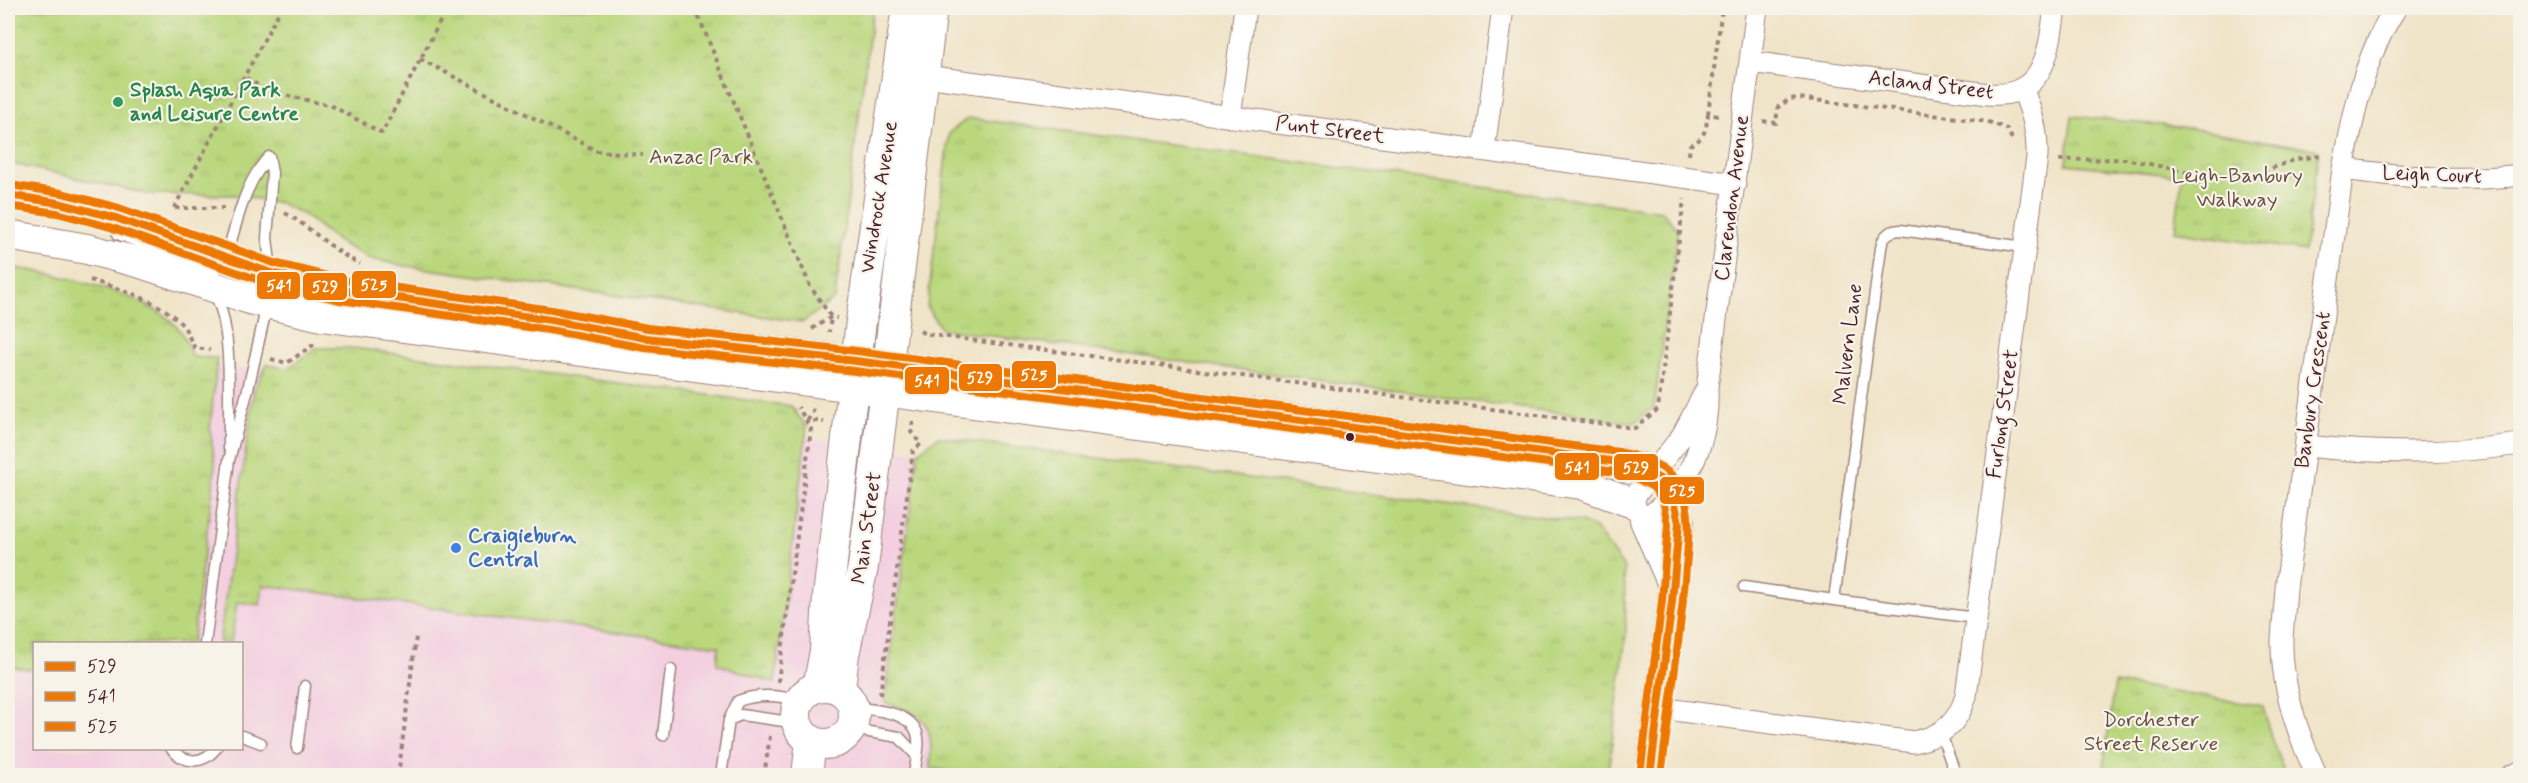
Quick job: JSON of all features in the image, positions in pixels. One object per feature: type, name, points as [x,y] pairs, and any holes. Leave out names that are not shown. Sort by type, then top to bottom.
[{"type":"street","name":"Windrock Avenue","points":[[887,378],[894,325],[912,74],[907,8]]},
{"type":"street","name":"Windrock Avenue","points":[[855,374],[912,74],[932,8]]},
{"type":"street","points":[[1230,117],[1245,8]]},
{"type":"street","points":[[1484,150],[1503,8]]},
{"type":"street","name":"Clarendon Avenue","points":[[1637,511],[1673,495],[1690,468],[1703,435],[1708,411],[1707,388],[1757,8]]},
{"type":"street","name":"Acland Street","points":[[1750,62],[1988,94],[2011,93],[2022,88],[2037,75],[2046,58],[2055,8]]},
{"type":"street","name":"Banbury Crescent","points":[[2317,776],[2303,746],[2289,698],[2282,642],[2286,588],[2343,169],[2363,80],[2375,48],[2396,8]]},
{"type":"street","name":"Punt Street","points":[[912,74],[1735,184]]},
{"type":"street","name":"Furlong Street","points":[[1941,734],[1959,716],[1962,707],[1976,618],[2037,157],[2038,137],[2035,120],[2022,88]]},
{"type":"street","name":"Leigh Court","points":[[2343,169],[2415,177],[2459,178],[2520,175]]},
{"type":"street","points":[[9,195],[59,203],[113,217],[271,273],[341,290],[551,320],[855,374]]},
{"type":"street","points":[[8,236],[99,252],[141,263],[207,286],[321,316],[855,374],[1618,462],[1640,468],[1660,479],[1673,495],[1679,523],[1672,602],[1650,776]]},
{"type":"street","name":"Main Street","points":[[826,776],[821,713],[828,596],[855,374]]},
{"type":"street","name":"Main Street","points":[[807,776],[821,713],[844,654],[863,567],[887,378]]},
{"type":"street","points":[[918,382],[1581,484],[1637,511],[1672,582]]},
{"type":"street","name":"Clarendon Avenue","points":[[1637,511],[1652,474],[1682,436],[1707,388]]},
{"type":"street","points":[[2306,446],[2379,453],[2432,454],[2520,444]]},
{"type":"street","points":[[1659,708],[1901,742],[1914,742],[1941,734]]},
{"type":"street","points":[[2511,776],[2520,772]]},
{"type":"lane","points":[[226,258],[249,185],[258,169],[269,157],[272,173],[267,238],[271,273]]},
{"type":"lane","points":[[9,195],[263,290],[267,303],[229,460],[205,642]]},
{"type":"lane","name":"Malvern Lane","points":[[1834,600],[1882,240],[1893,231],[1910,231],[2025,247]]},
{"type":"lane","points":[[207,286],[218,301],[221,310],[226,352],[229,460]]},
{"type":"lane","points":[[1744,587],[1976,618]]},
{"type":"lane","points":[[663,735],[671,670]]},
{"type":"lane","points":[[297,748],[304,686]]},
{"type":"lane","points":[[721,776],[729,720],[738,701],[750,696],[821,713],[899,737],[916,755]]},
{"type":"lane","points":[[729,720],[741,715],[821,713],[900,717],[913,724],[918,735],[914,776]]},
{"type":"lane","points":[[1941,734],[1956,776]]},
{"type":"lane","points":[[243,736],[261,743],[243,745]]},
{"type":"lane","points":[[173,750],[179,756],[195,761],[204,759],[214,750]]},
{"type":"path","points":[[174,208],[246,78],[281,8]]},
{"type":"path","points":[[246,78],[268,91],[332,106],[381,133],[447,8]]},
{"type":"path","points":[[695,8],[810,286],[831,317],[810,331]]},
{"type":"path","points":[[1708,114],[1722,8]]},
{"type":"path","points":[[420,58],[597,151],[643,155]]},
{"type":"path","points":[[1776,123],[1778,106],[1790,99],[1798,98],[1989,122]]},
{"type":"path","points":[[2037,157],[2060,160],[2126,159],[2208,176],[2253,175],[2297,159],[2321,156]]},
{"type":"path","points":[[894,325],[914,328],[925,334],[1635,428],[1658,409],[1682,234],[1686,177]]},
{"type":"path","points":[[163,207],[242,207]]},
{"type":"path","points":[[268,208],[287,214],[312,231],[332,249],[362,266]]},
{"type":"path","points":[[85,279],[129,292],[167,311],[184,328],[195,348],[226,352]]},
{"type":"path","points":[[764,776],[821,713],[913,451],[921,444],[911,432],[925,334]]},
{"type":"path","points":[[256,356],[287,363],[313,345],[324,344]]},
{"type":"path","points":[[794,402],[812,429],[821,713]]},
{"type":"path","points":[[398,776],[416,638]]},
{"type":"shaded area","name":"Craigieburn Central","points":[[8,340],[918,452],[886,703],[911,711],[929,728],[930,768],[979,775],[8,776]]},
{"type":"green space","name":"Anzac Park","points":[[8,8],[873,8],[835,298],[803,322],[400,265],[371,259],[340,243],[304,215],[280,203],[236,195],[148,194],[8,163]]},
{"type":"green space","name":"Leigh-Banbury Walkway","points":[[2072,116],[2189,128],[2319,150],[2305,251],[2175,231],[2182,176],[2066,164]]},
{"type":"green space","points":[[968,118],[1662,211],[1678,230],[1654,407],[1634,423],[941,329],[927,307],[949,133]]},
{"type":"green space","points":[[8,267],[75,280],[127,296],[168,319],[183,335],[193,357],[217,358],[210,429],[215,463],[214,479],[192,642],[33,642],[33,670],[8,666]]},
{"type":"green space","points":[[315,348],[353,348],[791,406],[807,427],[775,683],[717,664],[719,646],[263,585],[260,605],[237,602],[231,642],[219,642],[254,390],[267,364],[287,369]]},
{"type":"green space","points":[[938,437],[1582,522],[1595,528],[1624,568],[1626,634],[1608,775],[979,776],[930,768],[929,731],[925,724],[911,713],[886,703],[885,697],[918,452]]},
{"type":"green space","name":"Dorchester Street Reserve","points":[[2115,683],[2263,706],[2271,738],[2286,775],[2102,775]]},
{"type":"transit line","name":"525","points":[[10,185],[62,193],[116,207],[274,263],[343,280],[552,310],[648,328],[857,351],[1619,452],[1647,460],[1657,464],[1679,483],[1686,503],[1689,524],[1683,604],[1661,776]]},
{"type":"transit line","name":"529","points":[[8,195],[59,203],[113,217],[271,273],[341,290],[551,320],[646,338],[856,361],[1618,462],[1640,468],[1660,479],[1673,495],[1679,523],[1672,602],[1650,776]]},
{"type":"transit line","name":"541","points":[[8,206],[57,213],[110,227],[267,283],[340,300],[549,330],[645,348],[855,371],[1616,472],[1636,478],[1653,487],[1663,500],[1668,524],[1662,601],[1640,775]]},
{"type":"place","name":"Splash Aqua Park and Leisure Centre","points":[[118,102]]},
{"type":"place","name":"Craigieburn Central","points":[[456,548]]}]
